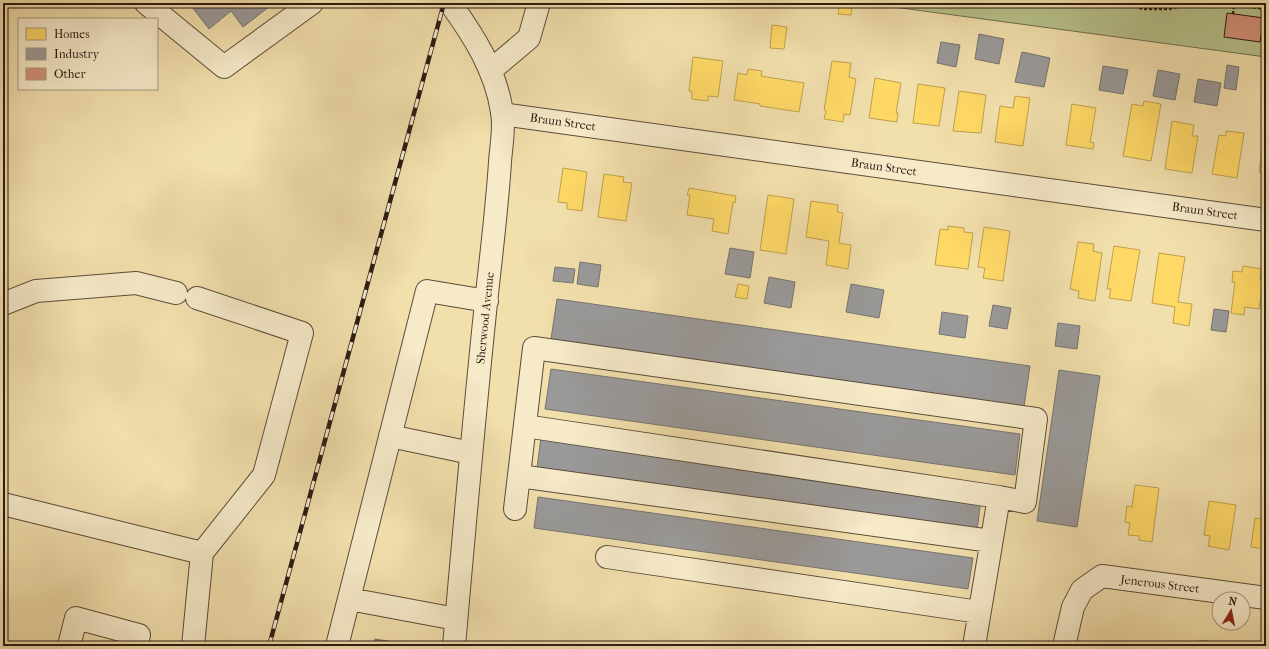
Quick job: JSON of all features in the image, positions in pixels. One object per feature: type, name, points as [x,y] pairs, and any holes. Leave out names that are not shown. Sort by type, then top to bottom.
[{"type":"street","points":[[146,3],[224,67],[312,3]]},
{"type":"street","name":"Sherwood Avenue","points":[[450,3],[467,27],[483,54],[496,85],[502,114],[498,198],[471,453],[454,646]]},
{"type":"street","points":[[490,72],[529,38],[539,3]]},
{"type":"street","name":"Braun Street","points":[[502,114],[1266,220]]},
{"type":"street","points":[[3,304],[36,291],[136,283],[176,293]]},
{"type":"street","points":[[337,646],[427,291],[486,301]]},
{"type":"street","points":[[192,646],[202,553],[264,475],[302,333],[197,298]]},
{"type":"street","points":[[515,509],[534,348],[1036,419],[1025,502],[525,426]]},
{"type":"street","points":[[390,436],[471,453]]},
{"type":"street","points":[[519,476],[991,541]]},
{"type":"street","points":[[974,646],[999,497]]},
{"type":"street","points":[[3,504],[202,553]]},
{"type":"street","points":[[607,558],[979,612]]},
{"type":"street","name":"Jenerous Street","points":[[1064,646],[1073,607],[1082,590],[1102,576],[1266,598]]},
{"type":"street","points":[[349,599],[456,619]]},
{"type":"street","points":[[69,646],[76,618],[139,635],[136,646]]},
{"type":"path","points":[[1125,3],[1143,9],[1169,9],[1191,4],[1220,3],[1266,8]]},
{"type":"path","points":[[1234,5],[1234,14]]},
{"type":"green space","points":[[864,3],[1266,3],[1266,57]]},
{"type":"building: Homes","points":[[839,4],[852,6],[851,15],[838,14]]},
{"type":"building: Homes","points":[[772,25],[787,27],[784,49],[770,48]]},
{"type":"building: Homes","points":[[693,57],[723,61],[718,97],[708,96],[708,101],[692,99],[692,92],[689,91]]},
{"type":"building: Homes","points":[[832,61],[851,63],[849,77],[856,79],[850,115],[844,114],[843,122],[824,119],[826,111],[824,110]]},
{"type":"building: Homes","points":[[748,69],[762,71],[761,76],[804,83],[799,112],[734,100],[738,73],[747,75]]},
{"type":"building: Homes","points":[[875,78],[901,83],[896,113],[898,113],[897,122],[869,118]]},
{"type":"building: Homes","points":[[918,84],[945,88],[939,126],[913,123]]},
{"type":"building: Homes","points":[[959,91],[986,95],[981,133],[953,131]]},
{"type":"building: Homes","points":[[1015,96],[1030,98],[1023,146],[995,142],[1000,106],[1013,108]]},
{"type":"building: Homes","points":[[1144,101],[1161,104],[1151,161],[1123,156],[1132,104],[1143,106]]},
{"type":"building: Homes","points":[[1072,104],[1096,108],[1090,142],[1094,143],[1093,149],[1066,145]]},
{"type":"building: Homes","points":[[1172,121],[1194,125],[1192,136],[1198,136],[1192,173],[1165,169]]},
{"type":"building: Homes","points":[[1226,131],[1244,133],[1237,178],[1212,174],[1219,135],[1226,136]]},
{"type":"building: Homes","points":[[1263,144],[1266,144],[1266,174],[1259,172]]},
{"type":"building: Homes","points":[[563,168],[587,172],[582,211],[567,209],[567,203],[558,202]]},
{"type":"building: Homes","points":[[604,174],[624,177],[623,182],[632,183],[626,221],[598,217]]},
{"type":"building: Homes","points":[[689,188],[736,196],[735,203],[733,202],[728,234],[712,231],[714,219],[687,215],[690,195],[687,195]]},
{"type":"building: Homes","points":[[768,195],[794,199],[786,254],[760,250]]},
{"type":"building: Homes","points":[[811,201],[838,205],[837,212],[843,213],[839,243],[851,245],[848,269],[826,265],[829,241],[806,237]]},
{"type":"building: Homes","points":[[948,226],[964,228],[964,232],[973,233],[968,269],[935,265],[940,229],[948,230]]},
{"type":"building: Homes","points":[[984,227],[1010,231],[1003,281],[983,278],[985,268],[978,267]]},
{"type":"building: Homes","points":[[1078,242],[1094,244],[1093,251],[1102,253],[1095,301],[1078,298],[1079,291],[1070,289]]},
{"type":"building: Homes","points":[[1114,246],[1140,250],[1131,301],[1109,298],[1111,289],[1107,289]]},
{"type":"building: Homes","points":[[1159,253],[1185,257],[1178,302],[1192,304],[1189,326],[1173,323],[1175,307],[1152,303]]},
{"type":"building: Homes","points":[[1243,266],[1261,269],[1260,280],[1263,280],[1259,309],[1245,307],[1244,315],[1231,313],[1235,282],[1232,282],[1233,271],[1242,272]]},
{"type":"building: Homes","points":[[738,284],[749,286],[747,299],[735,297]]},
{"type":"building: Homes","points":[[1135,485],[1159,488],[1152,542],[1139,540],[1139,536],[1128,535],[1130,523],[1125,522],[1127,506],[1132,507]]},
{"type":"building: Homes","points":[[1209,501],[1236,505],[1229,550],[1208,546],[1210,536],[1204,535]]},
{"type":"building: Homes","points":[[1255,518],[1266,520],[1266,549],[1251,547]]},
{"type":"building: Homes","points":[[1199,640],[1215,642],[1214,646],[1199,646]]},
{"type":"building: Industry","points":[[189,3],[274,3],[243,27],[231,11],[209,29]]},
{"type":"building: Industry","points":[[979,34],[1004,39],[999,64],[975,59]]},
{"type":"building: Industry","points":[[941,42],[960,45],[956,67],[937,63]]},
{"type":"building: Industry","points":[[1022,52],[1050,58],[1044,87],[1015,82]]},
{"type":"building: Industry","points":[[1227,65],[1239,67],[1236,90],[1224,88]]},
{"type":"building: Industry","points":[[1103,66],[1128,70],[1123,94],[1099,90]]},
{"type":"building: Industry","points":[[1158,70],[1180,74],[1175,100],[1153,96]]},
{"type":"building: Industry","points":[[1198,79],[1221,83],[1217,106],[1194,102]]},
{"type":"building: Industry","points":[[730,248],[754,252],[750,278],[725,274]]},
{"type":"building: Industry","points":[[580,262],[601,265],[598,287],[577,284]]},
{"type":"building: Industry","points":[[555,267],[575,269],[573,283],[553,281]]},
{"type":"building: Industry","points":[[769,277],[795,282],[791,308],[764,303]]},
{"type":"building: Industry","points":[[851,284],[884,290],[879,318],[846,312]]},
{"type":"building: Industry","points":[[557,299],[1030,366],[1024,407],[551,339]]},
{"type":"building: Industry","points":[[993,305],[1011,308],[1007,329],[989,326]]},
{"type":"building: Industry","points":[[1214,309],[1229,311],[1226,332],[1211,330]]},
{"type":"building: Industry","points":[[942,312],[968,316],[965,338],[939,334]]},
{"type":"building: Industry","points":[[1058,323],[1080,326],[1077,349],[1055,346]]},
{"type":"building: Industry","points":[[551,369],[1020,434],[1015,475],[545,409]]},
{"type":"building: Industry","points":[[1059,370],[1100,376],[1077,527],[1037,521]]},
{"type":"building: Industry","points":[[541,437],[981,499],[977,531],[537,468]]},
{"type":"building: Industry","points":[[538,497],[973,558],[968,589],[534,528]]},
{"type":"building: Industry","points":[[375,639],[418,646],[374,646]]},
{"type":"building: Other","points":[[1227,13],[1264,18],[1260,42],[1224,37]]},
{"type":"railway","points":[[269,646],[444,3]]}]
